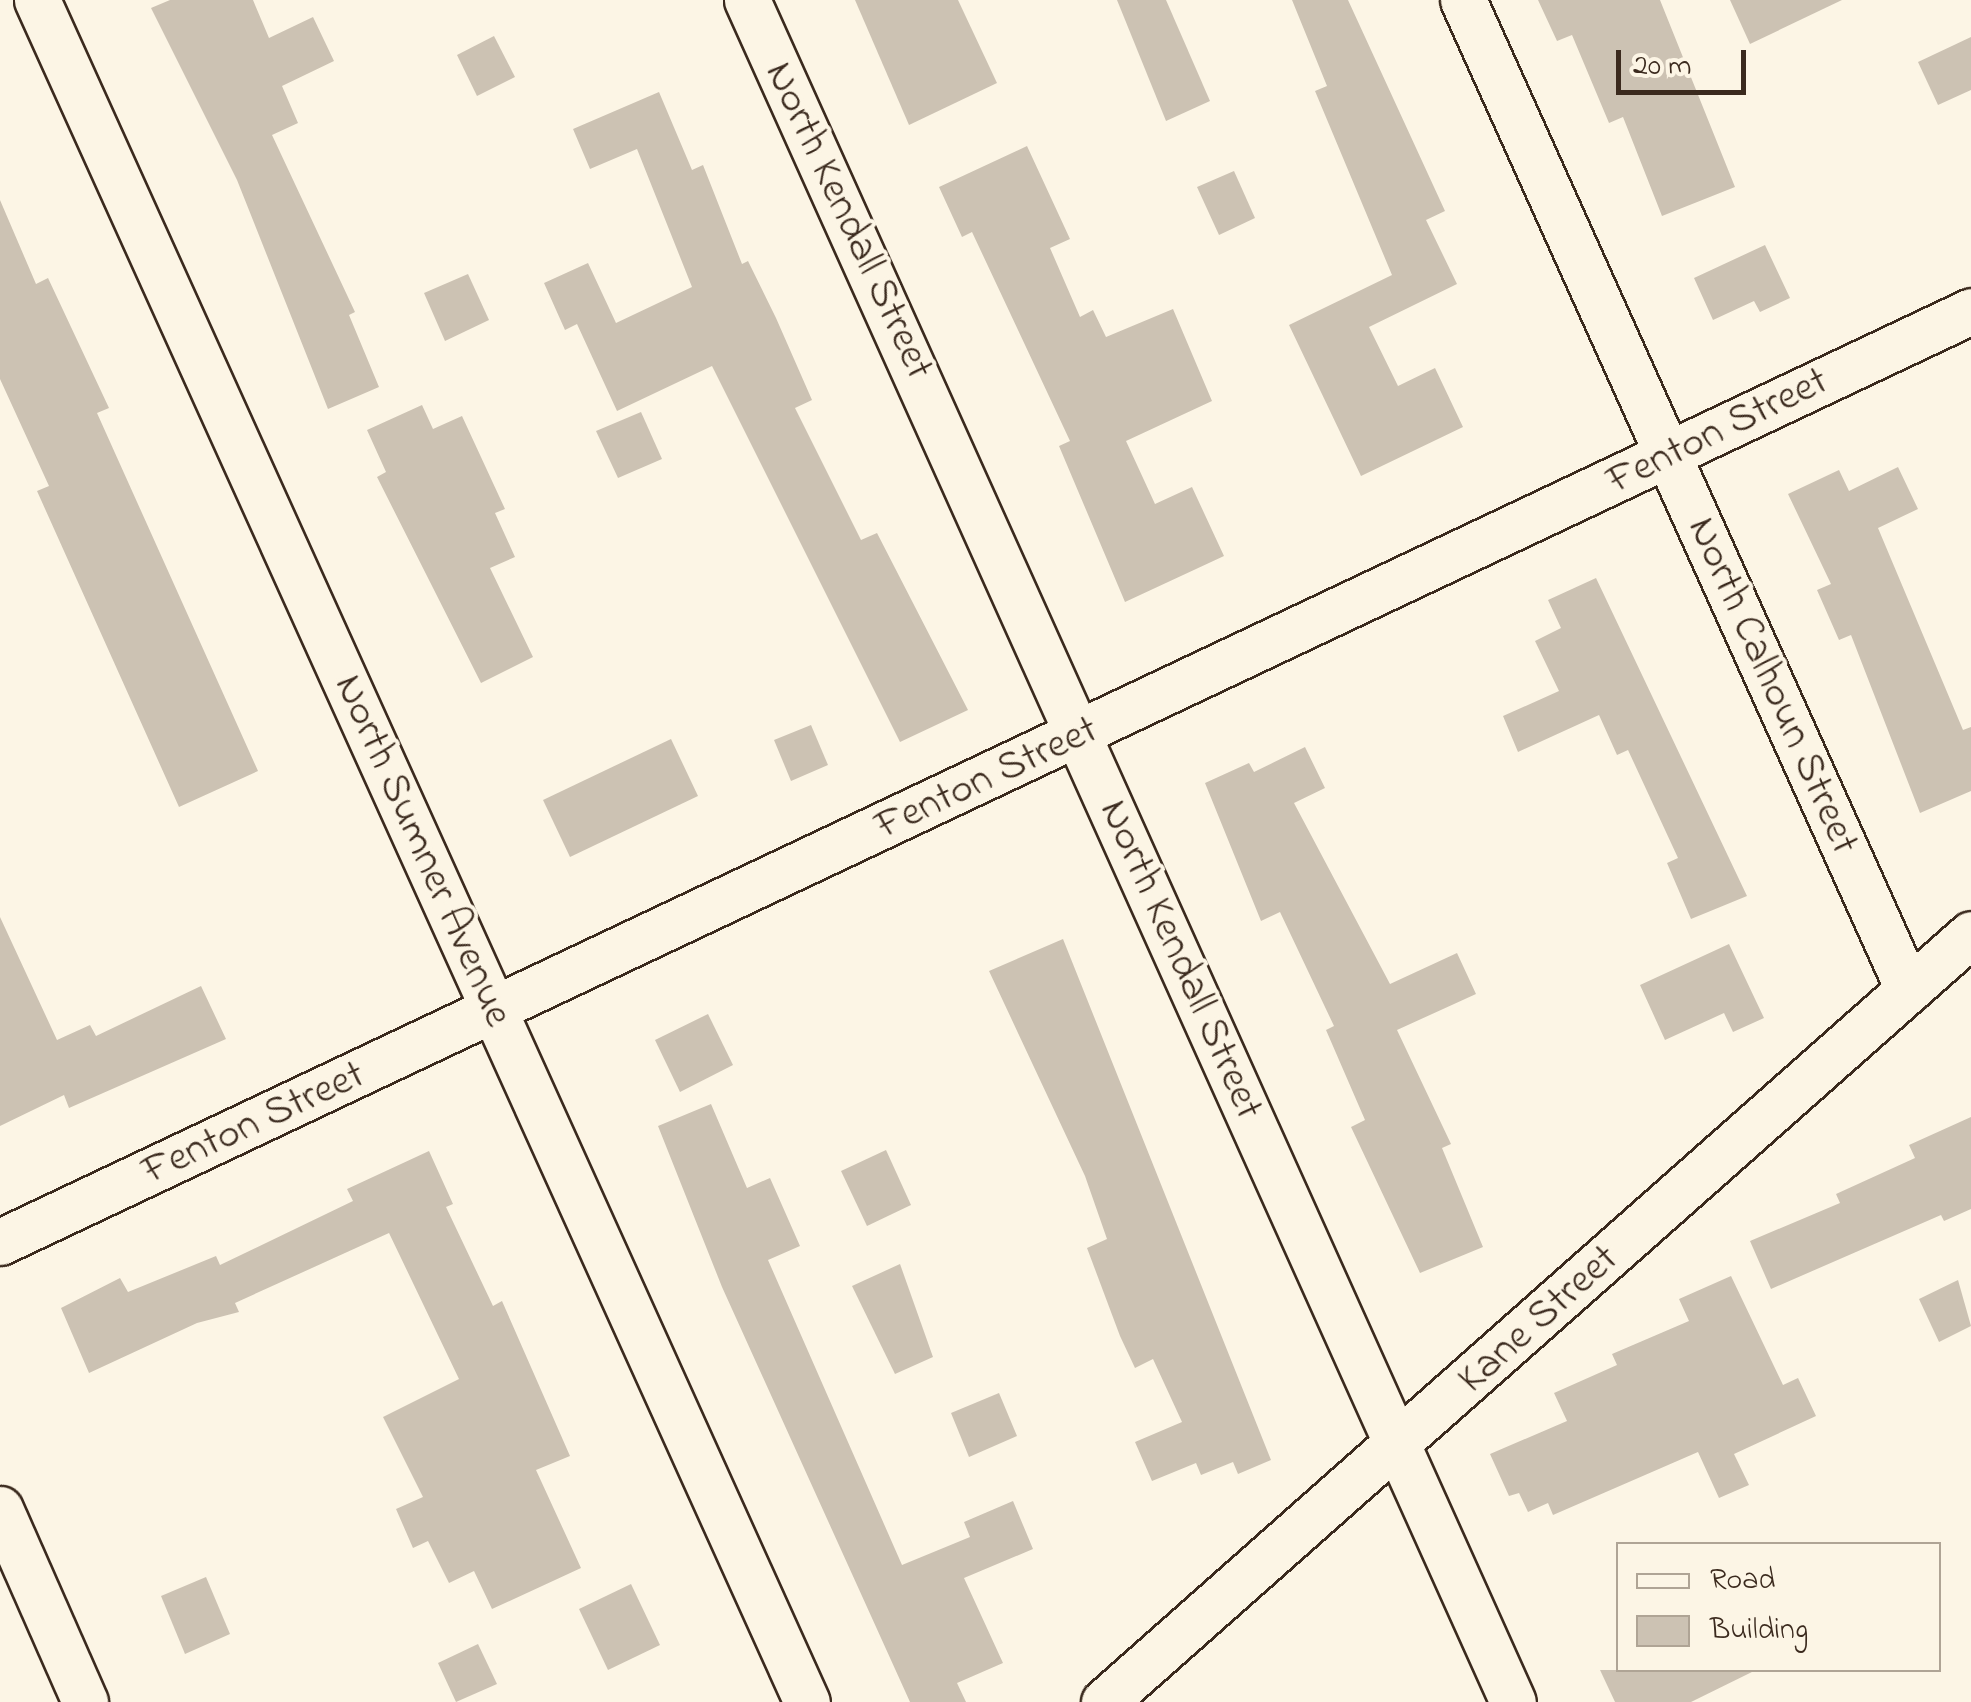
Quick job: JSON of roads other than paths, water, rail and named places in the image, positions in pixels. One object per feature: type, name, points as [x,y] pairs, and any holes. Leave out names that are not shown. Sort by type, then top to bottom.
[{"type":"street","name":"North Sumner Avenue","points":[[38,0],[807,1702]]},
{"type":"street","name":"North Kendall Street","points":[[747,0],[1082,735],[1396,1449],[1513,1702]]},
{"type":"street","name":"North Calhoun Street","points":[[1463,0],[1908,989]]},
{"type":"street","name":"Fenton Street","points":[[0,1242],[1082,735],[1971,311]]},
{"type":"street","name":"Kane Street","points":[[1104,1702],[1396,1449],[1971,934]]},
{"type":"street","points":[[0,1509],[86,1702]]}]
